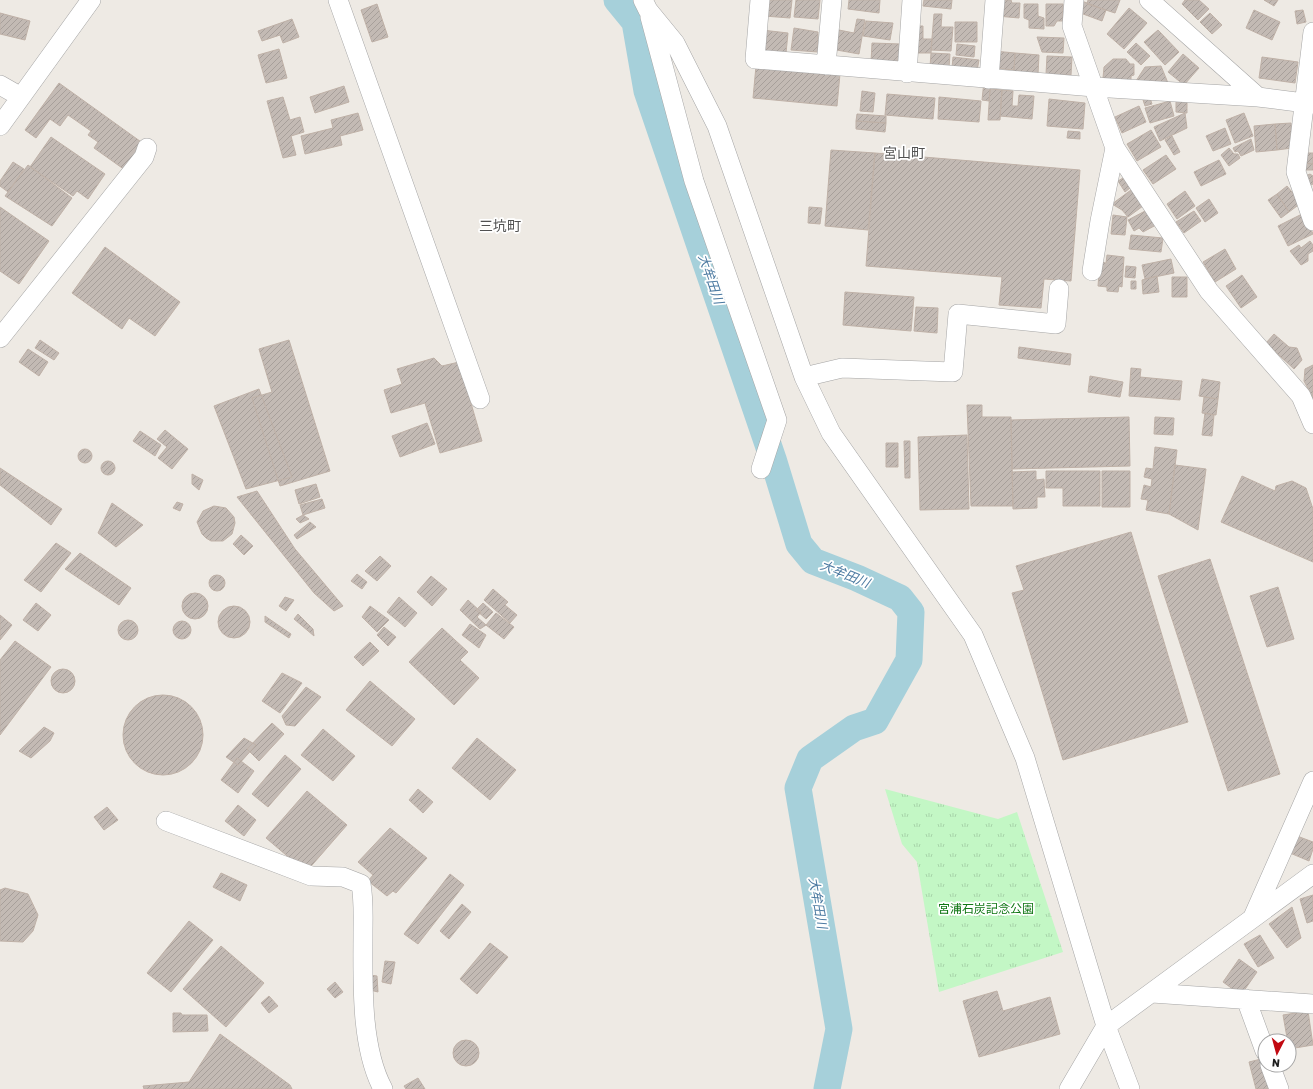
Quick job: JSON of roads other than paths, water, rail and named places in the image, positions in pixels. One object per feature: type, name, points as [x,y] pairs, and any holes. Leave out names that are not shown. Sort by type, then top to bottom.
[{"type":"street","points":[[0,126],[91,0]]},
{"type":"street","points":[[338,0],[480,399]]},
{"type":"street","points":[[760,0],[755,59],[907,73],[1094,87],[1258,96],[1308,103]]},
{"type":"street","points":[[826,65],[832,0]]},
{"type":"street","points":[[907,73],[912,0]]},
{"type":"street","points":[[989,79],[995,0]]},
{"type":"street","points":[[1074,0],[1072,26],[1115,148],[1210,291],[1301,396],[1313,424]]},
{"type":"street","points":[[1149,0],[1258,96]]},
{"type":"street","points":[[646,5],[675,43],[717,126],[804,377],[831,433],[973,635],[1026,758],[1106,1026],[1130,1089]]},
{"type":"street","points":[[646,5],[694,181],[776,420],[761,469]]},
{"type":"street","points":[[1313,32],[1308,103],[1296,172],[1313,221]]},
{"type":"street","points":[[0,85],[21,97]]},
{"type":"street","points":[[0,338],[144,157],[147,148]]},
{"type":"street","points":[[1092,271],[1100,221],[1115,148]]},
{"type":"street","points":[[804,377],[842,368],[953,372],[958,314],[1056,324],[1059,289]]},
{"type":"street","points":[[1252,918],[1313,781]]},
{"type":"street","points":[[166,821],[311,876],[343,877],[361,884],[365,904],[363,932],[365,1014],[370,1052],[382,1089]]},
{"type":"street","points":[[1069,1089],[1106,1026],[1313,874]]},
{"type":"street","points":[[1152,992],[1313,1004]]},
{"type":"street","points":[[1246,1000],[1258,1033]]},
{"type":"street","points":[[1273,1073],[1279,1089]]},
{"type":"waterway","name":"大牟田川","points":[[617,0],[635,22],[647,91],[773,459],[799,544],[813,561],[857,578],[900,598],[911,612],[909,660],[875,721],[854,728],[810,759],[798,788],[839,1029],[827,1089]]},
{"type":"district","name":"宮山町","points":[[904,153]]},
{"type":"district","name":"三坑町","points":[[500,226]]},
{"type":"park label","name":"宮浦石炭記念公園","points":[[986,909]]}]
